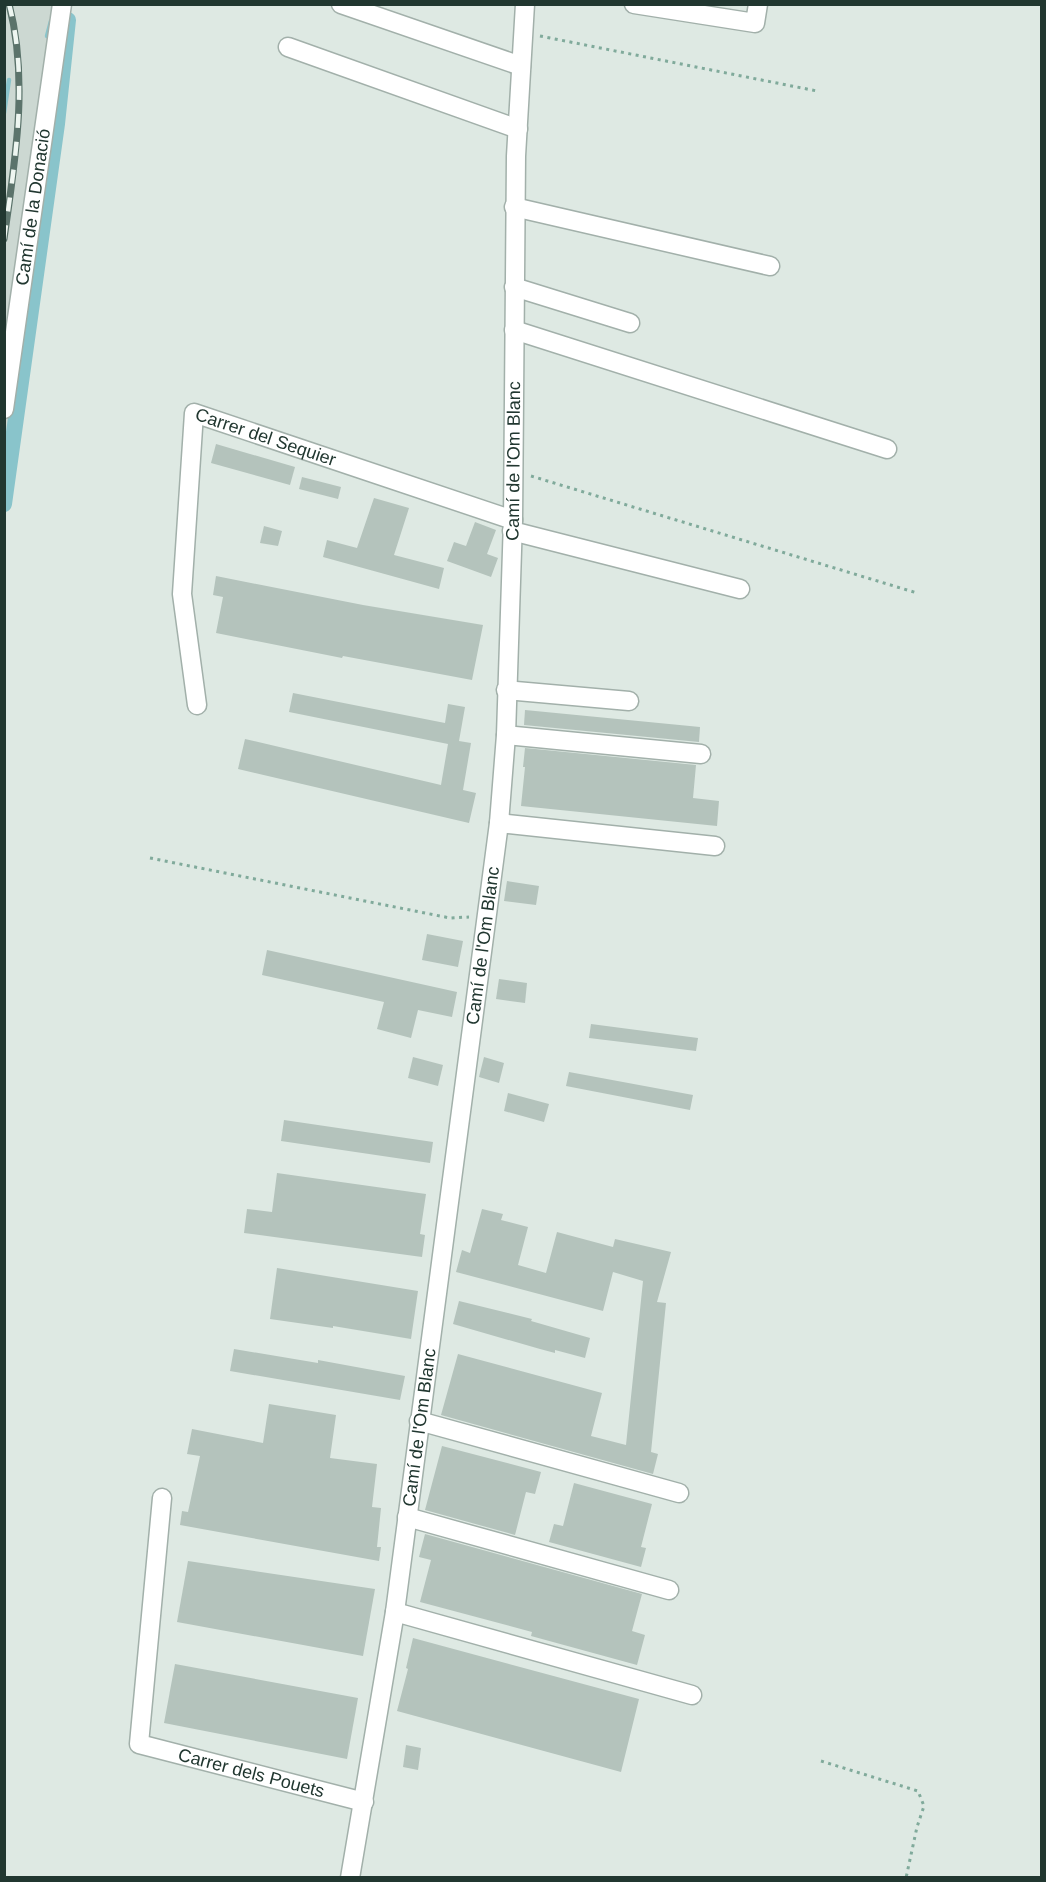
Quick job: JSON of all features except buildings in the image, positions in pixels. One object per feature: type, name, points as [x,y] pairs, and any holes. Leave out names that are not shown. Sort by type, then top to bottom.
[{"type":"street","name":"Camí de la Donació","points":[[4,409],[62,4]]},
{"type":"street","points":[[341,4],[521,66]]},
{"type":"street","name":"Camí de l'Om Blanc","points":[[350,1878],[395,1612],[499,823],[506,735],[513,525],[514,207],[525,4]]},
{"type":"street","points":[[634,4],[755,23],[758,4]]},
{"type":"street","points":[[288,47],[518,129]]},
{"type":"street","points":[[514,207],[770,266]]},
{"type":"street","points":[[514,287],[630,323]]},
{"type":"street","points":[[514,330],[888,449]]},
{"type":"street","name":"Carrer del Sequier","points":[[198,705],[182,594],[194,413],[513,525]]},
{"type":"street","points":[[513,525],[740,589]]},
{"type":"street","points":[[506,690],[629,701]]},
{"type":"street","points":[[506,735],[701,754]]},
{"type":"street","points":[[499,823],[716,846]]},
{"type":"street","points":[[419,1421],[679,1493]]},
{"type":"street","name":"Carrer dels Pouets","points":[[162,1498],[139,1744],[364,1802]]},
{"type":"street","points":[[407,1517],[669,1590]]},
{"type":"street","points":[[395,1612],[692,1695]]},
{"type":"path","points":[[523,32],[817,91]]},
{"type":"path","points":[[513,471],[916,593]]},
{"type":"path","points":[[150,858],[450,918],[487,916]]},
{"type":"path","points":[[821,1761],[918,1791],[924,1806],[906,1878]]},
{"type":"shaded area","points":[[5,5],[61,5],[5,446]]},
{"type":"waterway","points":[[4,504],[57,124],[68,20]]},
{"type":"waterway","points":[[47,36],[51,21]]},
{"type":"waterway","points":[[4,113],[9,80]]},
{"type":"railway","points":[[4,239],[16,151],[19,92],[15,33],[9,4]]}]
